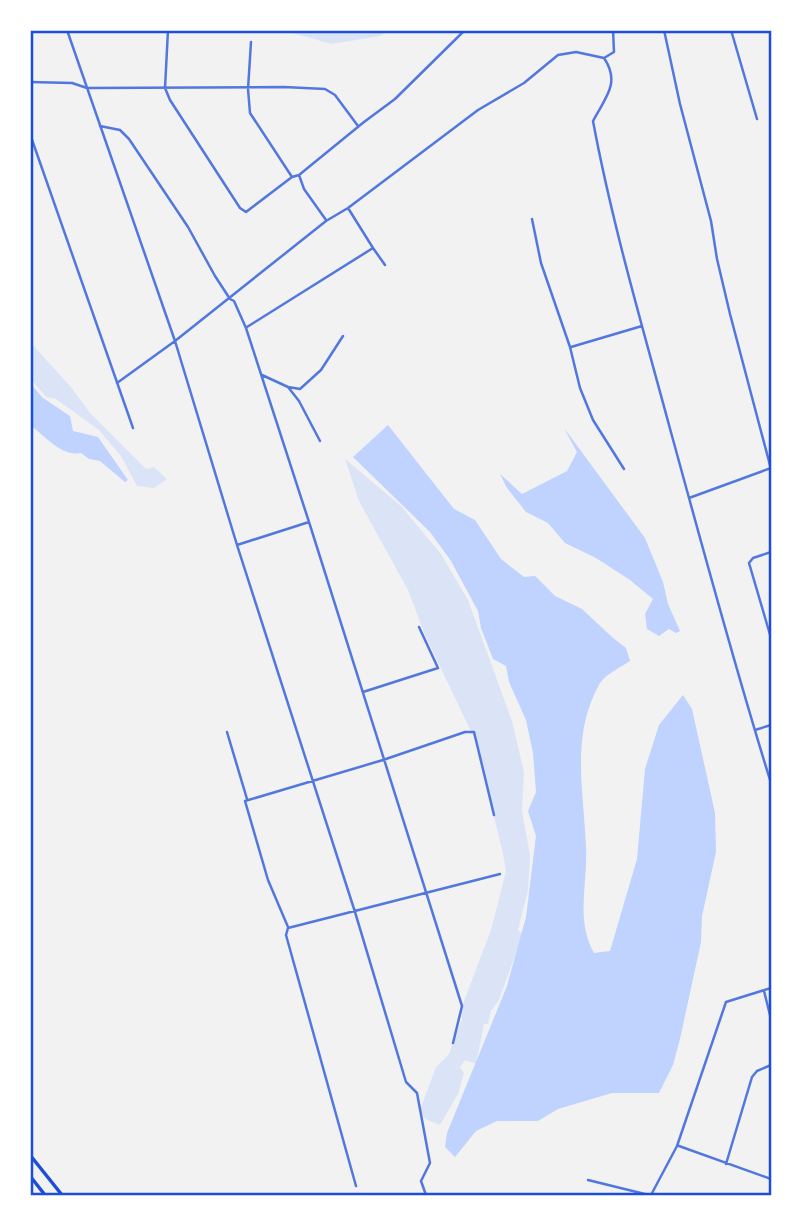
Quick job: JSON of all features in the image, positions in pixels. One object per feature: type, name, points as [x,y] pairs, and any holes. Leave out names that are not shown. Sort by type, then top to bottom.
[{"type":"main road","points":[[30,1155],[62,1195]]},
{"type":"main road","points":[[30,1176],[45,1195]]},
{"type":"street","points":[[67,30],[175,341],[406,1082],[417,1093],[430,1163],[421,1181],[426,1195]]},
{"type":"street","points":[[168,30],[165,88],[170,100],[240,208],[246,212],[292,177],[299,175],[395,99],[466,30]]},
{"type":"street","points":[[117,383],[230,299],[326,221],[348,208],[478,110],[524,83],[558,55],[576,52],[604,58],[614,52],[613,30]]},
{"type":"street","points":[[664,30],[680,104],[711,221],[730,314],[771,468],[689,498]]},
{"type":"street","points":[[732,30],[757,119]]},
{"type":"street","points":[[251,42],[248,89],[250,113],[292,177]]},
{"type":"street","points":[[604,58],[611,69],[610,95],[593,121],[642,326],[771,783]]},
{"type":"street","points":[[30,82],[72,83],[87,88],[325,89],[335,95],[359,127]]},
{"type":"street","points":[[100,126],[120,130],[130,139],[188,227],[230,299],[234,301],[246,328],[462,1006],[453,1043]]},
{"type":"street","points":[[30,134],[133,428]]},
{"type":"street","points":[[299,175],[304,189],[326,221]]},
{"type":"street","points":[[348,208],[385,265]]},
{"type":"street","points":[[532,219],[541,263],[570,347],[580,388],[593,420],[624,469]]},
{"type":"street","points":[[246,328],[373,248]]},
{"type":"street","points":[[570,347],[642,326]]},
{"type":"street","points":[[262,375],[288,387],[300,389],[321,370],[343,336]]},
{"type":"street","points":[[288,387],[299,401],[320,441]]},
{"type":"street","points":[[237,545],[310,522]]},
{"type":"street","points":[[771,552],[753,558],[749,563],[771,638]]},
{"type":"street","points":[[363,692],[438,668],[419,626]]},
{"type":"street","points":[[755,730],[771,725]]},
{"type":"street","points":[[246,801],[465,732],[474,732],[494,815]]},
{"type":"street","points":[[226,733],[268,880],[288,928],[286,935],[356,1186]]},
{"type":"street","points":[[288,928],[500,874]]},
{"type":"street","points":[[588,1180],[650,1195],[677,1146],[726,1002],[771,988]]},
{"type":"street","points":[[763,990],[771,1018]]},
{"type":"street","points":[[726,1164],[752,1077],[771,1065]]},
{"type":"street","points":[[677,1146],[771,1180]]},
{"type":"shaded area","points":[[281,30],[389,30],[380,36],[332,44]]},
{"type":"shaded area","points":[[30,342],[91,414],[146,469],[154,467],[167,479],[154,488],[137,486],[121,456],[99,430],[56,399],[46,397],[30,378]]},
{"type":"shaded area","points":[[345,459],[401,506],[441,554],[468,600],[512,721],[524,772],[522,811],[530,855],[528,890],[518,930],[523,934],[499,1000],[491,1011],[488,1024],[484,1024],[476,1064],[465,1060],[460,1067],[464,1073],[458,1094],[440,1125],[425,1119],[420,1110],[436,1067],[449,1054],[462,1019],[461,1009],[491,930],[506,871],[476,742],[425,635],[408,590],[359,501]]},
{"type":"water","points":[[30,383],[43,398],[70,416],[73,431],[98,437],[128,480],[125,482],[100,461],[89,459],[81,453],[60,449],[30,425]]},
{"type":"water","points":[[388,425],[454,509],[475,520],[501,559],[524,577],[535,576],[555,596],[582,609],[626,648],[630,661],[600,683],[585,723],[582,743],[586,847],[584,914],[588,940],[594,953],[610,951],[637,859],[645,769],[659,725],[683,695],[692,709],[715,813],[716,852],[702,916],[701,942],[673,1065],[659,1093],[612,1093],[558,1109],[538,1121],[497,1121],[476,1131],[455,1157],[445,1147],[447,1133],[507,986],[526,917],[536,836],[528,811],[536,792],[533,753],[526,720],[509,682],[506,666],[493,659],[481,628],[478,611],[451,561],[430,532],[353,457]]},
{"type":"water","points":[[564,428],[645,538],[680,631],[676,633],[669,629],[659,636],[647,629],[645,614],[653,599],[596,558],[565,543],[548,523],[526,512],[507,488],[500,474],[522,494],[567,471],[577,452]]}]
